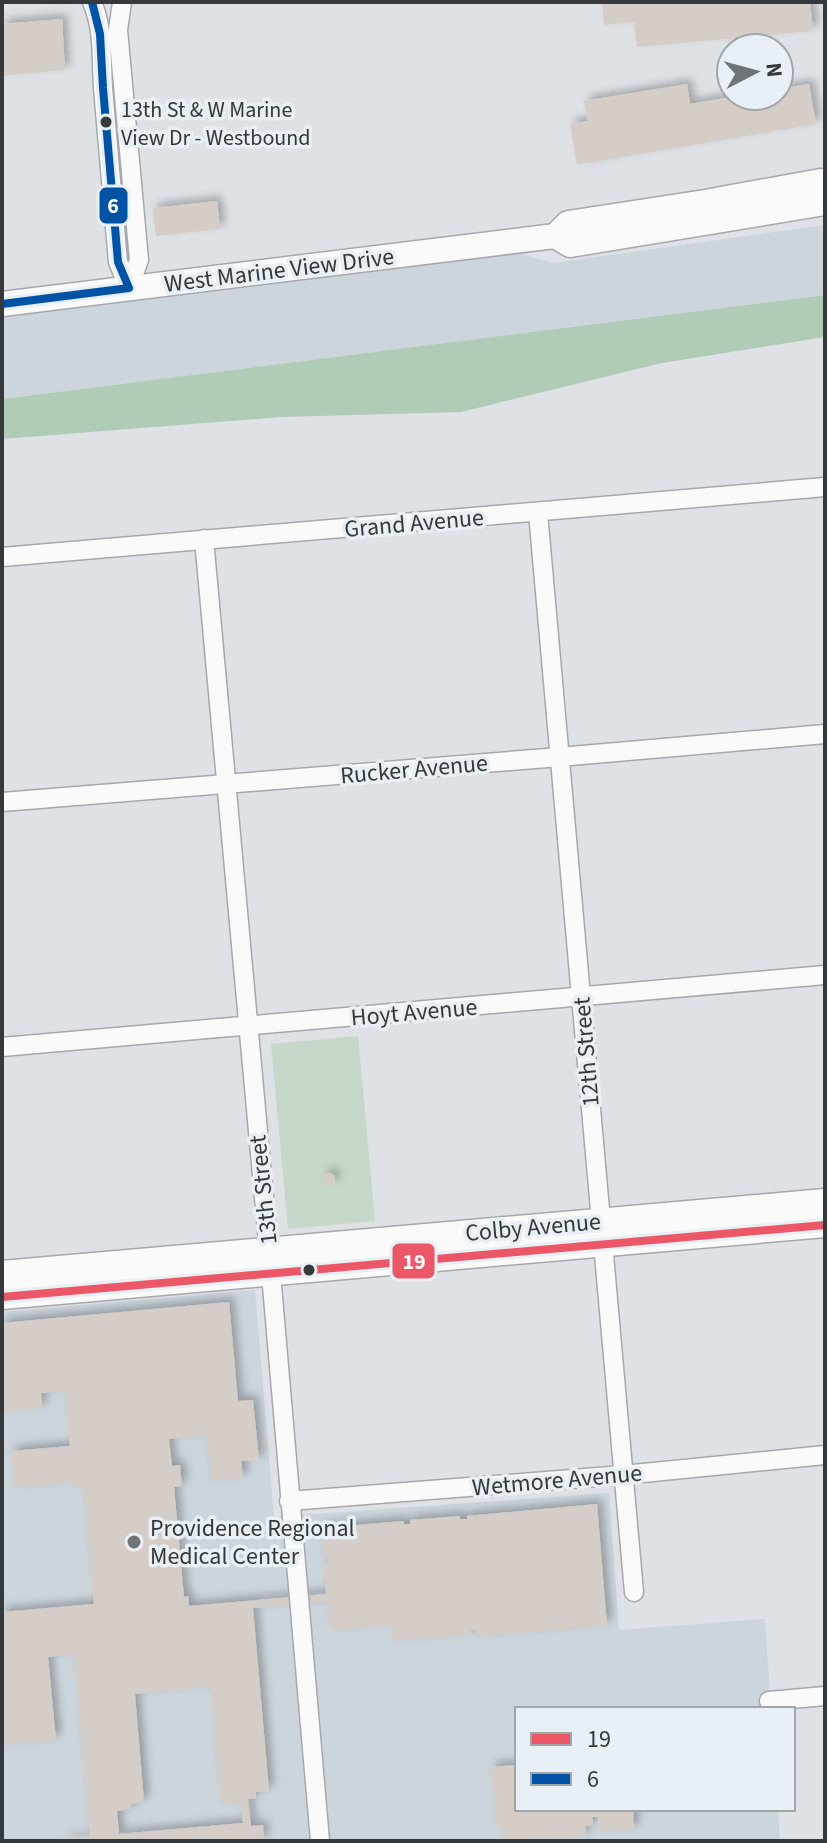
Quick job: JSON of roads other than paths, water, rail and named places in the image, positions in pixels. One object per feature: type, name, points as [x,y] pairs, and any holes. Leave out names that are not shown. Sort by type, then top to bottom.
[{"type":"main road","name":"West Marine View Drive","points":[[555,236],[568,223],[825,182]]},
{"type":"main road","name":"West Marine View Drive","points":[[2,304],[555,236],[570,245],[825,203]]},
{"type":"main road","name":"Colby Avenue","points":[[602,1233],[825,1201]]},
{"type":"main road","name":"Colby Avenue","points":[[2,1297],[270,1262],[602,1233],[825,1225]]},
{"type":"main road","name":"Colby Avenue","points":[[2,1273],[270,1262]]},
{"type":"street","points":[[92,2],[108,6],[122,2],[118,30],[139,260],[129,288]]},
{"type":"street","points":[[92,2],[101,31],[118,262],[129,288]]},
{"type":"street","name":"Grand Avenue","points":[[2,557],[825,487]]},
{"type":"street","name":"12th Street","points":[[538,513],[634,1592]]},
{"type":"street","name":"13th Street","points":[[204,539],[320,1841]]},
{"type":"street","name":"Rucker Avenue","points":[[2,802],[825,734]]},
{"type":"street","name":"Hoyt Avenue","points":[[2,1047],[825,975]]},
{"type":"street","name":"Wetmore Avenue","points":[[289,1501],[623,1475],[825,1455]]},
{"type":"street","points":[[769,1701],[825,1696]]},
{"type":"place","name":"13th St & W Marine View Dr - Westbound","points":[[106,122]]},
{"type":"place","name":"Providence Regional Medical Center","points":[[134,1542]]}]
